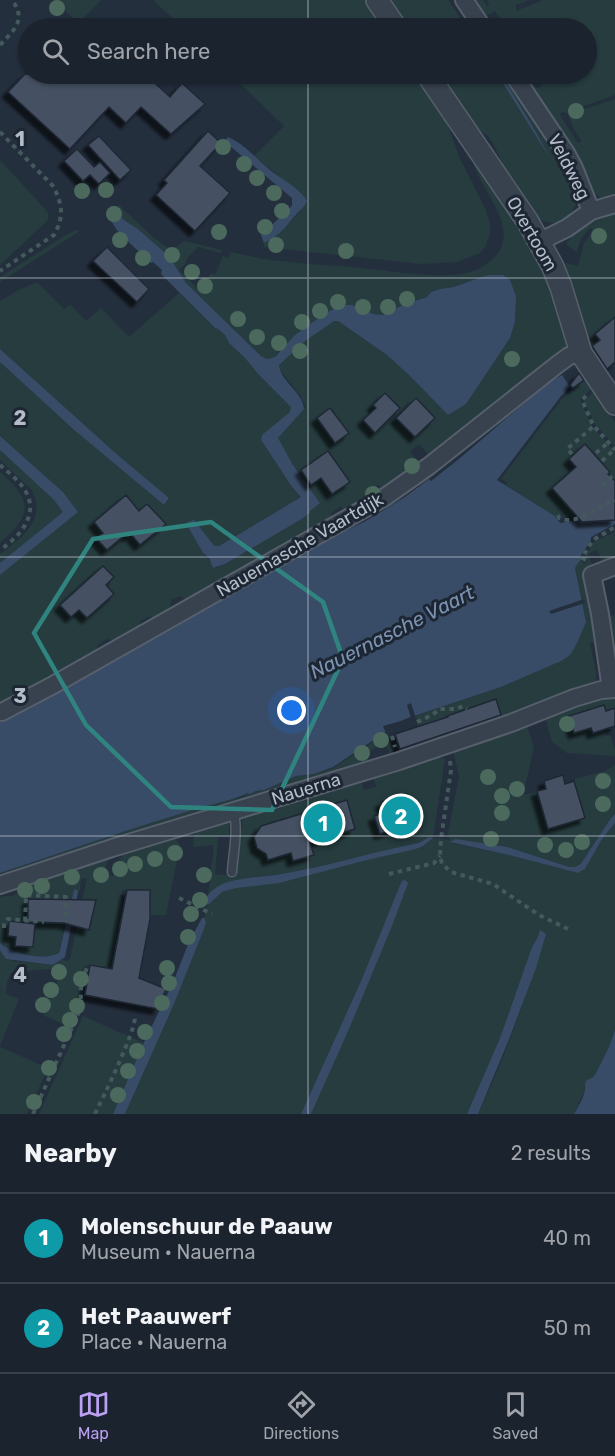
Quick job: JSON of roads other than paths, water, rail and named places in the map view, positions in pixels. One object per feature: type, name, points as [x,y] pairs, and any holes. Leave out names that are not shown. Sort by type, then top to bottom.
[{"type":"street","points":[[377,0],[389,18]]},
{"type":"street","points":[[464,0],[476,18]]},
{"type":"street","name":"Overtoom","points":[[434,84],[528,222],[552,265],[586,362],[615,404]]},
{"type":"street","name":"Veldweg","points":[[520,84],[566,153],[591,211],[567,228],[539,242]]},
{"type":"street","points":[[591,211],[615,204]]},
{"type":"street","name":"Nauernasche Vaartdijk","points":[[2,712],[377,502],[438,459],[569,356],[586,362]]},
{"type":"street","name":"Nauerna","points":[[0,885],[72,860],[399,761],[511,723],[574,698],[613,689],[592,575],[615,566]]},
{"type":"lane","points":[[232,872],[236,826],[234,811]]},
{"type":"water","points":[[503,84],[507,84],[551,160]]},
{"type":"water","points":[[228,137],[295,188],[307,201],[281,232],[264,243],[261,235],[290,208],[292,198],[230,146],[226,139]]},
{"type":"water","points":[[114,210],[163,251],[186,283],[261,356],[267,359],[276,356],[295,335],[336,307],[352,305],[373,314],[383,315],[405,304],[427,297],[431,292],[489,275],[503,275],[510,280],[516,296],[515,322],[510,338],[466,404],[448,415],[387,355],[338,321],[334,321],[305,341],[279,365],[283,376],[300,397],[304,409],[278,438],[293,465],[320,503],[300,520],[225,564],[213,568],[188,527],[188,522],[194,520],[212,543],[219,546],[301,497],[261,440],[262,435],[290,412],[291,407],[229,343],[225,335],[215,328],[161,274],[162,270],[153,262],[151,263],[119,233],[107,215]]},
{"type":"water","points":[[0,349],[169,498],[164,505],[73,429],[0,362]]},
{"type":"water","name":"Nauernasche Vaart","points":[[599,350],[605,361],[561,396],[497,480],[555,516],[560,523],[580,520],[582,522],[615,503],[615,524],[591,537],[575,568],[586,622],[570,655],[501,687],[405,719],[333,767],[314,774],[296,776],[264,790],[199,808],[0,873],[0,722],[63,689],[137,645],[167,631],[314,545],[364,522],[429,479],[431,481],[549,382]]},
{"type":"water","points":[[0,436],[63,492],[78,512],[0,575],[0,563],[63,512],[54,500],[0,450]]},
{"type":"water","points":[[615,814],[615,823],[602,839],[585,869],[578,873],[450,842],[455,839],[507,847],[575,867],[582,862]]},
{"type":"water","points":[[429,837],[433,838],[416,849],[279,883],[236,888],[222,892],[208,905],[204,902],[214,889],[228,882],[309,869],[419,843]]},
{"type":"water","points":[[405,880],[408,883],[392,926],[350,1027],[311,1114],[301,1114],[361,981],[402,881]]},
{"type":"water","points":[[75,889],[78,892],[65,957],[53,965],[6,959],[0,950],[0,943],[12,950],[29,955],[46,956],[59,953]]},
{"type":"water","points":[[202,918],[206,922],[204,929],[174,1004],[125,1114],[113,1114],[172,985],[189,942]]},
{"type":"water","points":[[540,930],[546,934],[510,1037],[478,1114],[467,1114],[500,1038]]},
{"type":"water","points":[[615,1030],[615,1114],[574,1114],[584,1095],[585,1083],[595,1075]]},
{"type":"place","name":"Het Paauwerf","points":[[401,816]]},
{"type":"place","name":"Molenschuur de Paauw","points":[[323,823]]}]
